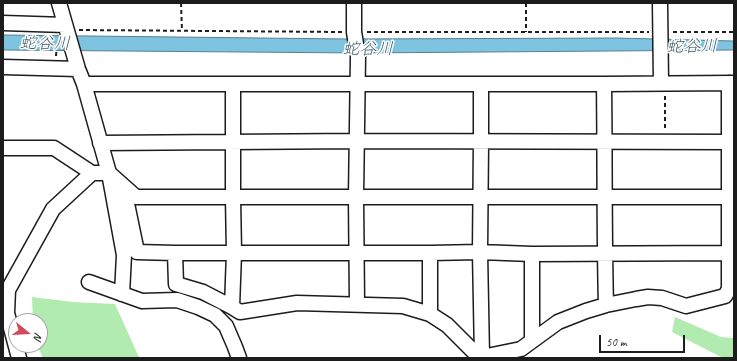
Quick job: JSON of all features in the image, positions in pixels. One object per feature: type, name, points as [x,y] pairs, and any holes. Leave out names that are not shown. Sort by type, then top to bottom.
[{"type":"street","points":[[59,3],[109,173],[124,255],[122,294]]},
{"type":"street","points":[[354,3],[354,32],[358,56],[356,197],[357,304]]},
{"type":"street","points":[[660,3],[660,56],[663,83]]},
{"type":"street","points":[[3,23],[66,27]]},
{"type":"street","points":[[3,68],[76,62]]},
{"type":"street","points":[[84,84],[731,83],[732,253],[729,289],[725,296],[686,306],[662,298],[636,299],[606,305],[558,322],[532,340],[521,350],[482,358],[447,325],[430,314],[403,306],[297,303],[240,312],[203,292],[176,284],[175,253]]},
{"type":"street","points":[[232,307],[234,253],[233,84]]},
{"type":"street","points":[[481,84],[480,252],[482,358]]},
{"type":"street","points":[[604,84],[606,305]]},
{"type":"street","points":[[100,143],[357,141],[731,142]]},
{"type":"street","points":[[3,148],[54,148],[92,173],[109,173],[136,197],[732,197]]},
{"type":"street","points":[[20,358],[7,313],[8,290],[53,209],[92,173]]},
{"type":"street","points":[[109,173],[125,194],[137,252],[480,252],[532,254],[732,253]]},
{"type":"street","points":[[430,253],[430,314]]},
{"type":"street","points":[[532,254],[532,340]]},
{"type":"street","points":[[89,282],[142,301],[177,300],[215,315],[226,326],[236,347],[239,358]]},
{"type":"path","points":[[181,3],[182,31]]},
{"type":"path","points":[[526,3],[526,32]]},
{"type":"path","points":[[66,27],[182,31],[734,32]]},
{"type":"path","points":[[663,83],[665,141]]},
{"type":"green space","points":[[32,297],[73,302],[115,304],[140,358],[43,358],[41,353],[48,353],[48,313],[33,313]]},
{"type":"green space","points":[[675,317],[721,337],[734,338],[734,358],[723,358],[672,332]]},
{"type":"water","name":"蛇谷川","points":[[3,35],[347,39],[617,38],[734,41],[734,50],[359,53],[3,50]]}]
